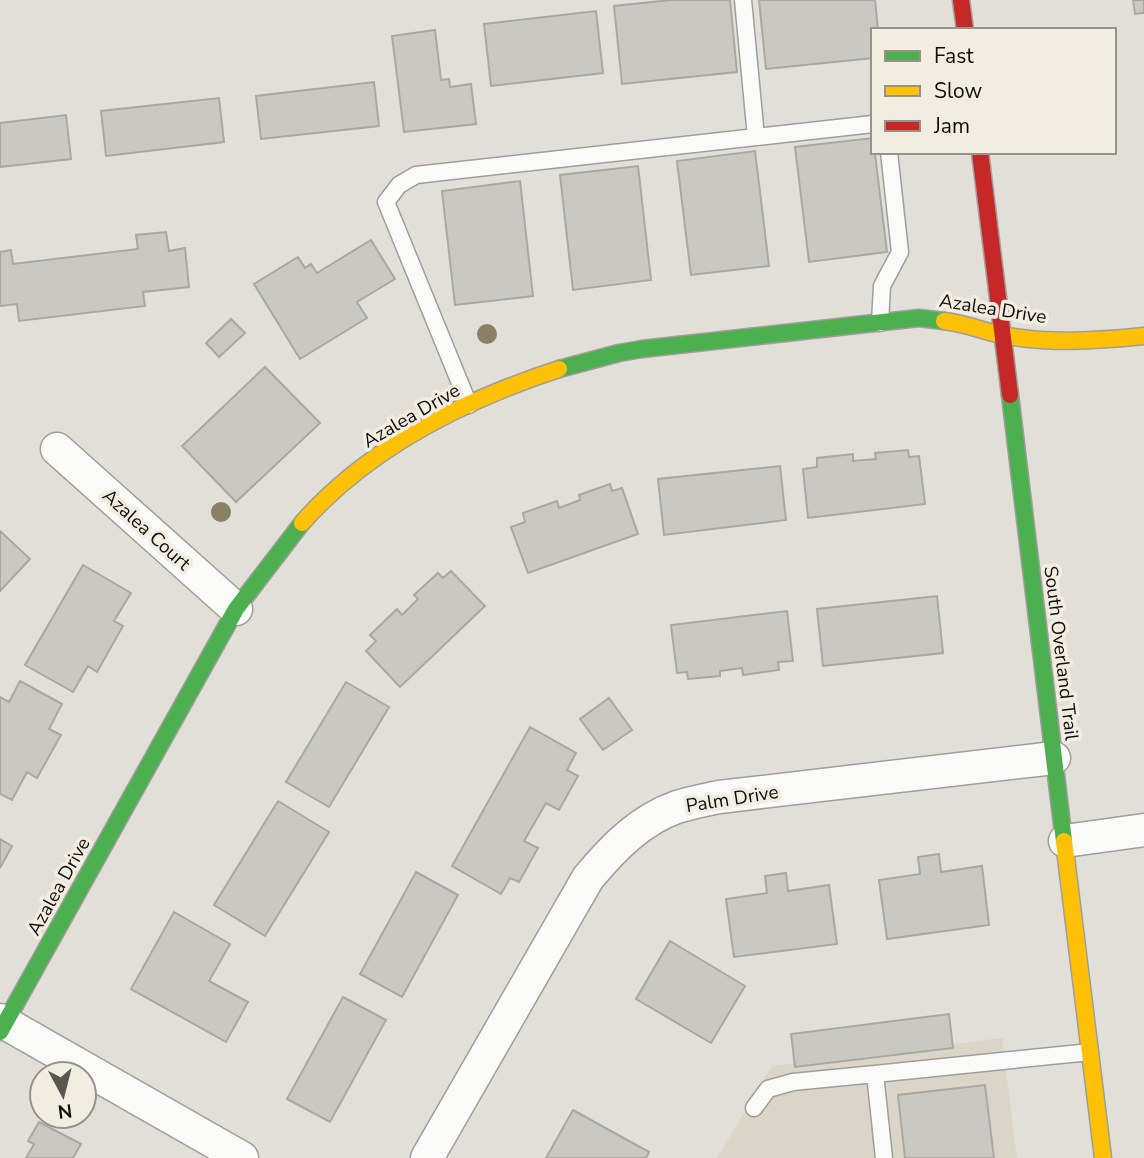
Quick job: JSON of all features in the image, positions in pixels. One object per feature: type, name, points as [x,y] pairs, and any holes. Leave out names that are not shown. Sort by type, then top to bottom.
[{"type":"street","points":[[961,0],[965,28]]},
{"type":"street","name":"South Overland Trail","points":[[980,154],[1103,1158]]},
{"type":"street","name":"Azalea Drive","points":[[2,1025],[236,609],[272,557],[316,507],[369,463],[414,434],[469,405],[537,377],[619,353],[919,318],[964,323],[1002,335],[1088,342],[1144,336]]},
{"type":"street","name":"Azalea Court","points":[[57,449],[236,609]]},
{"type":"street","name":"Palm Drive","points":[[427,1158],[588,878],[612,849],[642,825],[676,808],[719,797],[1054,758]]},
{"type":"street","points":[[1065,841],[1144,830]]},
{"type":"street","points":[[2,1025],[242,1158]]},
{"type":"lane","points":[[743,0],[756,137]]},
{"type":"lane","points":[[469,405],[386,202],[399,185],[416,175],[871,124]]},
{"type":"lane","points":[[880,323],[882,286],[900,252],[889,154]]},
{"type":"lane","points":[[754,1108],[768,1089],[793,1082],[1090,1052]]},
{"type":"lane","points":[[875,1074],[884,1158]]},
{"type":"shaded area","points":[[1002,1038],[1017,1158],[717,1158],[772,1066]]},
{"type":"building","points":[[671,0],[730,0],[737,72],[622,84],[614,6]]},
{"type":"building","points":[[759,0],[875,0],[878,28],[871,28],[871,58],[766,69]]},
{"type":"building","points":[[1133,0],[1144,0],[1144,13],[1135,14]]},
{"type":"building","points":[[596,11],[603,73],[491,86],[484,24]]},
{"type":"building","points":[[435,30],[441,80],[449,79],[450,87],[471,84],[476,124],[404,132],[392,36]]},
{"type":"building","points":[[374,82],[379,126],[261,139],[256,96]]},
{"type":"building","points":[[219,98],[224,142],[106,156],[101,111]]},
{"type":"building","points":[[66,115],[71,159],[0,167],[0,123]]},
{"type":"building","points":[[871,138],[871,154],[875,154],[887,252],[809,262],[795,147]]},
{"type":"building","points":[[755,151],[769,266],[691,275],[677,161]]},
{"type":"building","points":[[638,166],[651,280],[573,290],[560,175]]},
{"type":"building","points":[[520,181],[533,296],[455,305],[442,191]]},
{"type":"building","points":[[166,232],[169,251],[185,248],[189,287],[143,292],[145,306],[19,321],[17,304],[0,306],[0,252],[11,250],[13,264],[138,249],[136,235]]},
{"type":"building","points":[[371,240],[395,279],[357,302],[367,318],[300,359],[254,284],[298,257],[305,268],[311,264],[317,273]]},
{"type":"building","points":[[231,319],[245,333],[219,357],[206,343]]},
{"type":"building","points":[[265,367],[320,423],[236,502],[182,446]]},
{"type":"building","points":[[908,450],[909,457],[919,456],[925,504],[808,518],[803,469],[817,467],[817,458],[853,454],[853,461],[876,459],[875,453]]},
{"type":"building","points":[[780,466],[786,520],[664,535],[658,479]]},
{"type":"building","points":[[610,484],[612,491],[622,488],[638,534],[528,573],[511,527],[525,522],[523,513],[557,501],[559,508],[580,500],[579,495]]},
{"type":"building","points":[[0,531],[30,559],[0,591]]},
{"type":"building","points":[[83,565],[131,593],[114,621],[123,626],[97,672],[88,666],[73,692],[25,665]]},
{"type":"building","points":[[451,571],[485,606],[400,687],[366,651],[376,641],[370,635],[397,609],[402,615],[418,599],[414,595],[438,573],[443,578]]},
{"type":"building","points":[[937,596],[943,653],[823,666],[817,609]]},
{"type":"building","points":[[787,611],[793,661],[778,662],[779,670],[743,675],[742,668],[720,671],[720,676],[688,679],[687,672],[677,673],[671,625]]},
{"type":"building","points":[[20,681],[62,704],[49,729],[61,735],[37,778],[27,772],[12,800],[0,794],[0,697],[9,702]]},
{"type":"building","points":[[346,682],[389,707],[329,807],[286,782]]},
{"type":"building","points":[[609,698],[632,730],[603,750],[580,719]]},
{"type":"building","points":[[530,727],[576,753],[567,770],[578,776],[559,810],[546,803],[524,841],[538,848],[519,882],[510,878],[501,894],[452,866]]},
{"type":"building","points":[[278,801],[329,832],[265,936],[214,905]]},
{"type":"building","points":[[0,839],[12,846],[0,868]]},
{"type":"building","points":[[939,854],[941,872],[982,866],[989,925],[887,939],[879,880],[920,874],[918,857]]},
{"type":"building","points":[[416,872],[458,895],[402,997],[360,974]]},
{"type":"building","points":[[786,873],[788,891],[829,885],[837,944],[734,957],[726,899],[767,893],[765,876]]},
{"type":"building","points":[[174,912],[230,944],[209,981],[248,1002],[226,1042],[131,989]]},
{"type":"building","points":[[670,941],[745,986],[711,1043],[636,999]]},
{"type":"building","points":[[343,997],[386,1020],[330,1122],[287,1099]]},
{"type":"building","points":[[949,1014],[953,1048],[795,1067],[791,1034]]},
{"type":"building","points":[[985,1085],[994,1158],[905,1158],[898,1095]]},
{"type":"building","points":[[573,1110],[649,1152],[646,1158],[546,1158]]},
{"type":"building","points":[[34,1130],[54,1130],[81,1144],[73,1158],[26,1158],[34,1144],[28,1141]]},
{"type":"traffic: fast","points":[[559,369],[642,349],[919,318],[944,321]]},
{"type":"traffic: fast","points":[[1010,395],[1064,841]]},
{"type":"traffic: fast","points":[[0,1032],[236,609],[302,523]]},
{"type":"traffic: slow","points":[[944,321],[1002,335],[1037,340],[1144,336]]},
{"type":"traffic: slow","points":[[302,523],[357,471],[420,429],[488,395],[559,369]]},
{"type":"traffic: slow","points":[[1064,841],[1103,1158]]},
{"type":"traffic: jam","points":[[961,0],[965,28]]},
{"type":"traffic: jam","points":[[980,154],[1010,395]]}]
